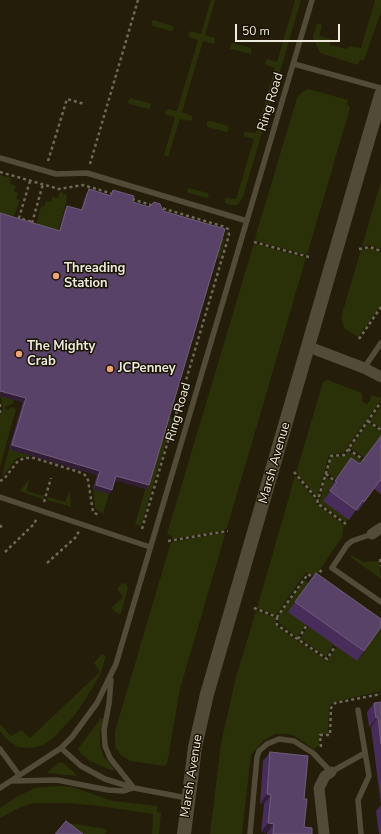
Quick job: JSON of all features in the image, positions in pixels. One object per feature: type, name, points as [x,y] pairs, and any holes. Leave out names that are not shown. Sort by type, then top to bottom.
[{"type":"street","name":"Marsh Avenue","points":[[184,834],[195,747],[207,694],[381,95]]},
{"type":"street","points":[[309,347],[364,368],[381,377]]},
{"type":"street","points":[[372,534],[381,528]]},
{"type":"street","points":[[324,834],[319,788],[325,776],[331,772]]},
{"type":"lane","name":"Ring Road","points":[[0,788],[60,748],[72,737],[97,703],[111,677],[312,0]]},
{"type":"lane","points":[[294,64],[381,88]]},
{"type":"lane","points":[[0,158],[56,174],[87,173],[247,221]]},
{"type":"lane","points":[[364,368],[381,343]]},
{"type":"lane","points":[[0,498],[150,547]]},
{"type":"lane","points":[[372,534],[352,540],[332,568],[381,602]]},
{"type":"lane","points":[[111,677],[109,704],[104,730],[105,746],[113,762],[134,788]]},
{"type":"lane","points":[[358,710],[369,776],[358,800],[361,834]]},
{"type":"lane","points":[[250,834],[257,757],[267,744],[279,739],[294,741],[313,753],[331,772],[365,753]]},
{"type":"lane","points":[[60,748],[81,766],[105,779],[134,788],[188,798]]},
{"type":"lane","points":[[0,749],[20,775]]},
{"type":"lane","points":[[10,781],[57,780],[108,790],[124,791],[134,788]]},
{"type":"path","points":[[90,164],[138,0]]},
{"type":"path","points":[[48,161],[67,99],[84,104]]},
{"type":"path","points":[[0,172],[62,189],[83,185],[118,195]]},
{"type":"path","points":[[30,180],[19,218],[32,222]]},
{"type":"path","points":[[31,227],[43,184]]},
{"type":"path","points":[[125,197],[225,227],[228,229],[229,235],[142,529]]},
{"type":"path","points":[[254,242],[309,257]]},
{"type":"path","points":[[359,249],[370,247],[381,251]]},
{"type":"path","points":[[359,339],[381,307]]},
{"type":"path","points":[[318,500],[331,456],[344,455],[381,402]]},
{"type":"path","points":[[0,404],[0,413]]},
{"type":"path","points":[[368,421],[381,430]]},
{"type":"path","points":[[348,449],[364,460]]},
{"type":"path","points":[[0,481],[18,461],[25,458],[34,458],[79,472],[85,475],[88,480],[93,512],[83,525],[76,538],[47,564]]},
{"type":"path","points":[[294,472],[318,500],[318,503],[346,524]]},
{"type":"path","points":[[326,474],[335,481]]},
{"type":"path","points":[[93,512],[100,516]]},
{"type":"path","points":[[168,541],[228,532]]},
{"type":"path","points":[[380,559],[381,566]]},
{"type":"path","points":[[321,583],[308,574],[277,617],[278,625],[327,659],[336,645]]},
{"type":"path","points":[[254,608],[277,617]]},
{"type":"path","points":[[298,639],[307,626]]},
{"type":"path","points":[[321,748],[320,735],[330,735],[331,708],[335,703],[381,694]]},
{"type":"green space","points":[[211,0],[215,0],[205,35],[215,38],[215,42],[214,44],[203,41],[182,112],[192,116],[192,120],[180,119],[168,157],[164,155],[175,117],[166,115],[165,112],[168,109],[177,111],[198,40],[189,37],[188,34],[191,31],[201,34]]},
{"type":"green space","points":[[295,0],[301,0],[243,197],[237,205],[230,205],[225,203],[225,198],[236,199],[254,139],[244,136],[244,132],[256,133],[275,68],[266,65],[265,62],[268,59],[277,62]]},
{"type":"green space","points":[[375,0],[381,0],[381,12],[364,60],[360,60],[358,65],[320,53],[313,37],[317,23],[322,25],[319,36],[330,39],[330,45],[347,49],[350,46],[361,48]]},
{"type":"green space","points":[[154,20],[172,26],[174,29],[171,31],[153,26],[151,22]]},
{"type":"green space","points":[[233,43],[251,48],[251,54],[230,49],[230,45]]},
{"type":"green space","points":[[308,89],[348,100],[347,103],[350,108],[307,255],[257,241],[255,238],[297,98],[301,93]]},
{"type":"green space","points":[[130,98],[151,104],[150,108],[148,109],[130,104],[128,102]]},
{"type":"green space","points":[[211,121],[228,126],[229,130],[226,132],[207,127],[207,122]]},
{"type":"green space","points":[[0,175],[11,178],[10,184],[16,186],[14,191],[18,193],[16,199],[20,200],[13,219],[0,218]]},
{"type":"green space","points":[[381,181],[381,249],[370,245],[362,246]]},
{"type":"green space","points":[[188,188],[208,193],[209,197],[207,198],[189,193],[187,191]]},
{"type":"green space","points":[[60,192],[66,194],[67,200],[57,235],[36,226],[41,206],[44,207],[46,201],[51,202],[52,197],[58,198]]},
{"type":"green space","points":[[220,238],[225,239],[220,259],[214,257]]},
{"type":"green space","points":[[256,244],[306,258],[227,528],[222,531],[172,539],[172,536],[167,534],[253,246]]},
{"type":"green space","points":[[370,248],[381,252],[381,305],[358,337],[344,328],[341,317],[361,250]]},
{"type":"green space","points":[[328,380],[362,393],[362,401],[366,404],[370,401],[371,395],[381,398],[381,400],[343,453],[329,455],[317,497],[296,473],[323,382]]},
{"type":"green space","points":[[0,395],[14,400],[12,404],[5,407],[7,410],[12,407],[16,409],[0,467],[0,415],[3,409]]},
{"type":"green space","points":[[381,405],[381,428],[370,421]]},
{"type":"green space","points":[[167,417],[173,418],[141,526],[135,524]]},
{"type":"green space","points":[[368,423],[381,432],[381,436],[365,458],[351,448]]},
{"type":"green space","points":[[9,449],[31,456],[17,458],[2,477]]},
{"type":"green space","points":[[348,451],[363,461],[354,474],[345,467],[336,479],[327,472],[331,457],[345,456]]},
{"type":"green space","points":[[295,476],[316,500],[316,504],[344,525],[342,537],[315,577],[306,572],[276,615],[257,608]]},
{"type":"green space","points":[[326,477],[334,482],[328,491],[348,519],[346,522],[319,503]]},
{"type":"green space","points":[[29,479],[27,491],[44,496],[43,499],[20,491]]},
{"type":"green space","points":[[93,489],[109,494],[103,514],[95,508]]},
{"type":"green space","points":[[70,491],[71,507],[47,500],[48,497],[65,502]]},
{"type":"green space","points":[[222,533],[225,535],[180,689],[167,764],[164,766],[130,761],[121,755],[115,747],[115,731],[171,542]]},
{"type":"green space","points":[[350,554],[363,562],[379,561],[381,579],[352,558]]},
{"type":"green space","points":[[305,580],[309,583],[306,625],[297,637],[279,623],[278,616]]},
{"type":"green space","points":[[122,583],[126,584],[128,588],[121,613],[118,614],[111,608],[123,597],[117,589]]},
{"type":"green space","points":[[256,611],[276,618],[276,626],[327,661],[337,646],[357,661],[381,628],[381,691],[333,702],[329,707],[328,734],[319,734],[319,745],[314,749],[293,735],[287,734],[275,734],[263,741],[251,755],[242,834],[210,834],[221,743],[236,677]]},
{"type":"green space","points":[[309,626],[334,644],[326,657],[300,638]]},
{"type":"green space","points":[[102,654],[106,656],[101,673],[74,716],[53,738],[43,745],[32,748],[18,747],[6,739],[0,731],[0,724],[11,736],[21,730],[30,738],[100,672],[94,663]]},
{"type":"green space","points":[[101,718],[104,719],[100,732],[100,745],[104,757],[114,768],[113,771],[90,761],[81,754],[78,749]]},
{"type":"green space","points":[[62,762],[75,773],[76,776],[47,773],[58,763]]},
{"type":"green space","points":[[57,786],[72,787],[113,801],[157,806],[157,812],[161,813],[159,834],[152,834],[153,814],[100,806],[68,803],[34,803],[21,807],[0,818],[0,808],[16,797],[35,788]]},
{"type":"green space","points":[[68,823],[106,829],[107,832],[105,834],[71,834]]},
{"type":"building","points":[[89,189],[111,196],[113,190],[134,196],[133,202],[149,207],[154,202],[160,204],[163,211],[225,229],[149,485],[116,476],[112,490],[96,485],[100,471],[12,445],[26,398],[0,391],[0,213],[60,231],[67,206],[82,210]]},
{"type":"building","points":[[381,436],[381,480],[356,510],[330,491],[351,458],[360,464]]},
{"type":"building","points":[[316,573],[381,619],[381,627],[364,651],[295,602]]},
{"type":"building","points":[[381,702],[381,744],[378,717],[376,718],[374,703]]},
{"type":"building","points":[[270,752],[308,756],[304,799],[307,799],[304,827],[312,828],[312,834],[273,834],[274,824],[268,823],[271,795],[267,794]]},
{"type":"building","points":[[66,821],[83,834],[55,834]]},
{"type":"place","name":"Threading Station","points":[[56,276]]},
{"type":"place","name":"The Mighty Crab","points":[[19,354]]},
{"type":"place","name":"JCPenney","points":[[110,369]]}]
